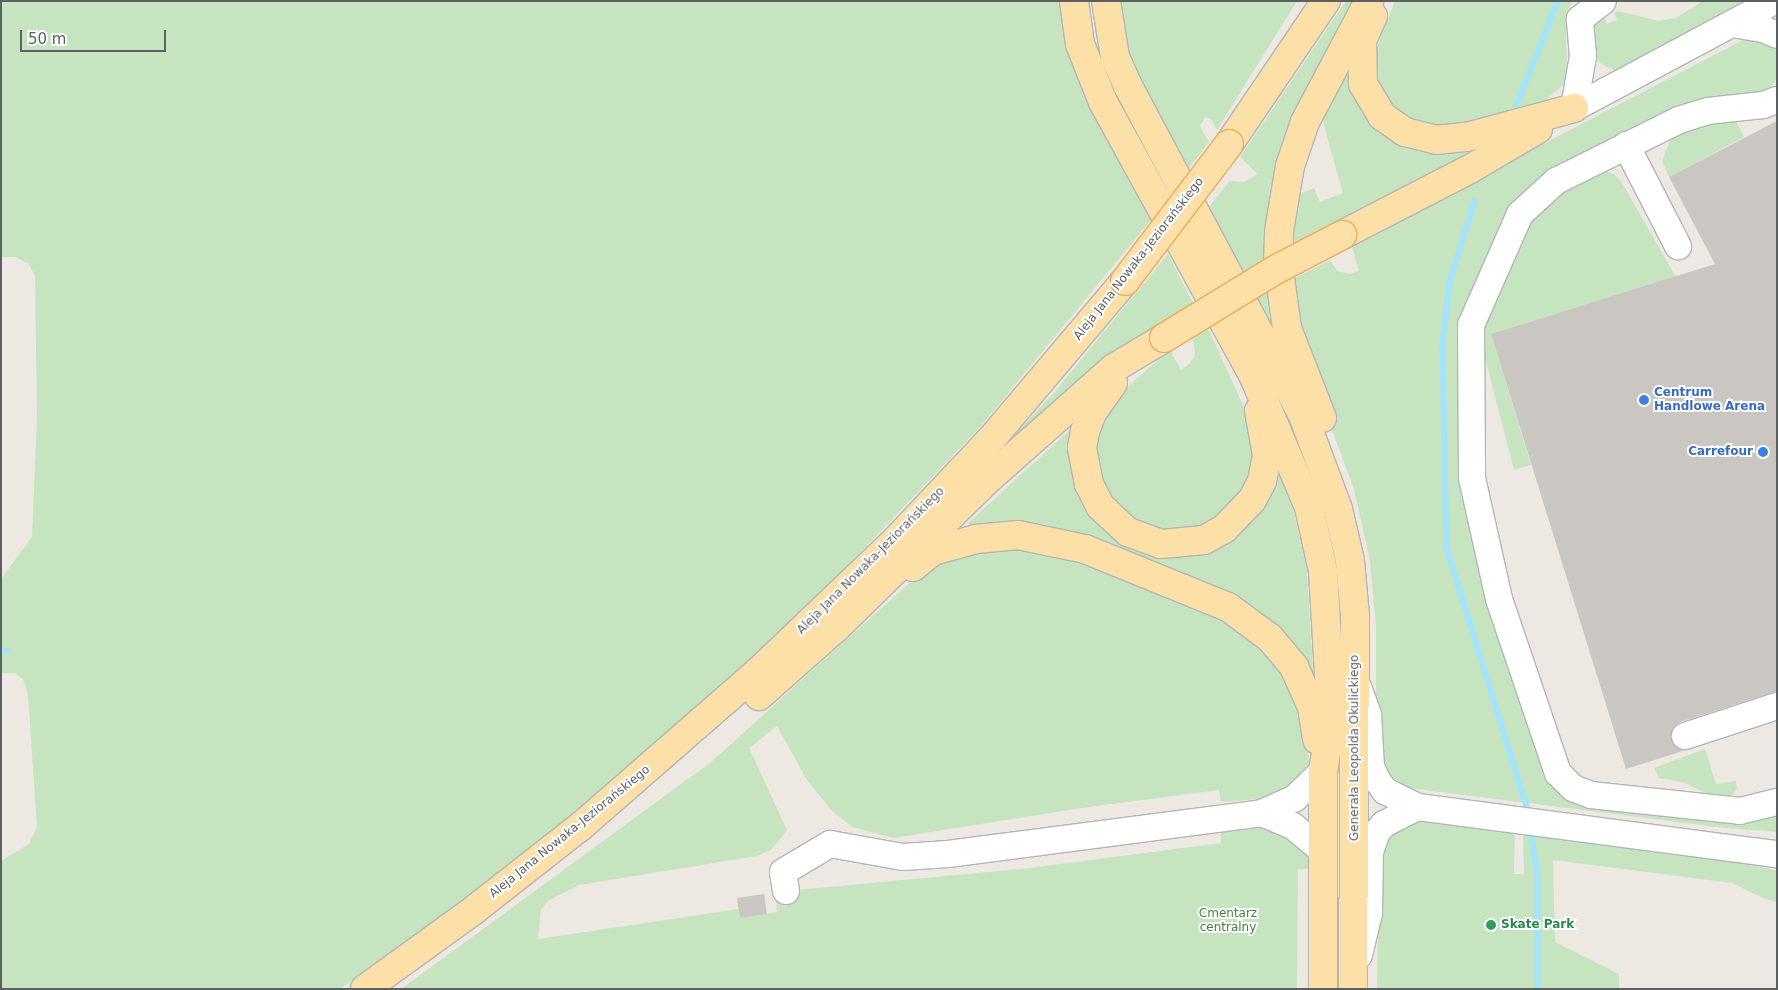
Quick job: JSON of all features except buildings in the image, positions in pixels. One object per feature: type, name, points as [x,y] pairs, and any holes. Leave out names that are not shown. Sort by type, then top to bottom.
[{"type":"main road","points":[[1074,1],[1080,44],[1103,102],[1254,378],[1310,507],[1323,571],[1327,637],[1329,734],[1323,771],[1323,989]]},
{"type":"main road","points":[[1106,1],[1115,57],[1128,86],[1303,415],[1338,509]]},
{"type":"main road","name":"Aleja Jana Nowaka-Jeziorańskiego","points":[[365,989],[474,910],[644,774],[760,670],[897,539],[993,438],[1125,281],[1229,144],[1326,1]]},
{"type":"main road","points":[[1338,509],[1341,475],[1337,454],[1287,328],[1278,262],[1279,231],[1290,166],[1305,122],[1368,1]]},
{"type":"main road","points":[[1379,1],[1362,41],[1364,84],[1382,116],[1405,132],[1436,140],[1467,137],[1574,108]]},
{"type":"main road","points":[[644,774],[752,702],[837,626],[992,476],[1114,368],[1266,275],[1470,169],[1574,108]]},
{"type":"main road","points":[[1164,338],[1115,380],[1092,413],[1085,431],[1084,464],[1089,484],[1100,506],[1128,532],[1161,544],[1204,540],[1224,530],[1252,500],[1262,480],[1266,455],[1257,403],[1220,318]]},
{"type":"main road","name":"Generała Leopolda Okulickiego","points":[[1338,509],[1353,588],[1356,679],[1353,986]]},
{"type":"main road","points":[[837,626],[934,551],[976,539],[1018,535],[1085,549],[1228,607],[1270,638],[1294,667],[1312,707],[1323,771]]},
{"type":"street","points":[[1574,108],[1583,56],[1581,10],[1603,1]]},
{"type":"street","points":[[1574,108],[1774,1]]},
{"type":"street","points":[[1732,24],[1763,28],[1777,35]]},
{"type":"street","points":[[1583,56],[1618,84]]},
{"type":"street","points":[[1777,100],[1763,105],[1708,111],[1679,120],[1556,181],[1520,214],[1473,318],[1472,478],[1497,590],[1553,765],[1573,788],[1591,795],[1740,811],[1777,802]]},
{"type":"street","points":[[1626,145],[1678,246]]},
{"type":"street","points":[[1356,679],[1368,715],[1371,767],[1377,780],[1385,791],[1418,807],[1777,854]]},
{"type":"street","points":[[1685,736],[1777,706]]},
{"type":"street","points":[[786,891],[783,872],[830,844],[903,857],[939,855],[1262,813],[1295,798],[1323,771]]},
{"type":"street","points":[[1353,986],[1369,913],[1370,852],[1377,832],[1384,824],[1418,807]]},
{"type":"street","points":[[1262,813],[1293,826],[1323,851]]},
{"type":"green space","points":[[1,1],[1065,1],[1076,71],[1151,220],[981,426],[747,671],[573,816],[465,899],[340,989],[1,989],[1,861],[29,844],[37,827],[28,694],[23,679],[15,673],[1,673],[1,579],[32,537],[37,418],[35,276],[29,264],[15,257],[1,257]]},
{"type":"green space","points":[[1118,1],[1297,1],[1217,130],[1211,119],[1205,117],[1200,126],[1209,142],[1187,171],[1142,88],[1127,49]]},
{"type":"green space","points":[[1346,1],[1360,1],[1268,260],[1241,274],[1207,209],[1230,181],[1244,182],[1258,174],[1240,157]]},
{"type":"green space","points":[[1395,1],[1572,1],[1566,13],[1567,81],[1545,101],[1443,128],[1398,114],[1377,82],[1374,55]]},
{"type":"green space","points":[[1703,1],[1750,1],[1615,71],[1600,63],[1595,55],[1591,38],[1594,15],[1600,9],[1607,24],[1617,20],[1614,13],[1619,11],[1659,21],[1676,18]]},
{"type":"green space","points":[[1760,39],[1769,42],[1777,51],[1777,78],[1768,90],[1759,95],[1669,113],[1494,243],[1466,486],[1558,786],[1777,812],[1777,832],[1716,827],[1409,788],[1388,774],[1376,756],[1376,627],[1370,561],[1354,489],[1307,363],[1292,280],[1330,260],[1337,271],[1350,274],[1359,271],[1351,244],[1743,40]]},
{"type":"green space","points":[[1349,68],[1398,143],[1424,153],[1492,145],[1289,249],[1295,202],[1300,194],[1314,188],[1320,202],[1343,193],[1321,115]]},
{"type":"green space","points":[[1735,119],[1744,137],[1669,177],[1662,161],[1671,138],[1696,124]]},
{"type":"green space","points":[[1606,172],[1614,174],[1621,181],[1676,277],[1491,334],[1531,465],[1514,470],[1482,346],[1483,325],[1529,221],[1549,200],[1597,173]]},
{"type":"green space","points":[[1168,254],[1193,303],[1147,334],[944,508],[1052,395]]},
{"type":"green space","points":[[1270,287],[1277,337],[1253,297]]},
{"type":"green space","points":[[1208,328],[1248,416],[1255,461],[1250,481],[1239,500],[1210,525],[1175,530],[1158,529],[1127,515],[1104,490],[1094,452],[1101,423],[1108,409],[1136,379],[1170,350],[1181,370],[1188,365],[1195,356],[1193,339]]},
{"type":"green space","points":[[1071,429],[1074,433],[1073,471],[1176,556],[1276,471],[1279,474],[1294,512],[1307,570],[1313,672],[1309,676],[1224,596],[969,528],[969,522]]},
{"type":"green space","name":"Cmentarz centralny","points":[[984,543],[1061,554],[1192,603],[1250,639],[1278,669],[1293,692],[1308,751],[1309,763],[1304,775],[1294,787],[1270,798],[1221,802],[1219,790],[1081,808],[894,838],[852,827],[832,811],[807,780],[777,726],[749,748],[787,830],[771,850],[757,856],[579,885],[548,901],[541,910],[538,939],[739,909],[740,918],[777,912],[775,892],[1022,869],[1221,843],[1221,829],[1269,825],[1289,831],[1309,856],[1310,869],[1298,869],[1297,989],[401,989],[711,762],[937,558]]},
{"type":"green space","points":[[1705,749],[1716,784],[1736,781],[1737,788],[1731,797],[1719,800],[1685,783],[1659,778],[1654,768]]},
{"type":"green space","points":[[1417,819],[1515,830],[1514,874],[1524,874],[1523,831],[1720,857],[1777,871],[1777,902],[1763,898],[1732,883],[1553,860],[1555,942],[1619,974],[1619,989],[1377,989],[1379,853],[1394,829]]},
{"type":"waterway","points":[[1517,104],[1558,1]]},
{"type":"waterway","points":[[1475,201],[1450,283],[1443,344],[1447,548],[1527,806]]},
{"type":"waterway","points":[[1,651],[7,651]]},
{"type":"waterway","points":[[1532,838],[1538,876],[1538,989]]},
{"type":"place","name":"Centrum Handlowe Arena","points":[[1644,400]]},
{"type":"place","name":"Carrefour","points":[[1763,452]]},
{"type":"place","name":"Skate Park","points":[[1491,925]]}]
